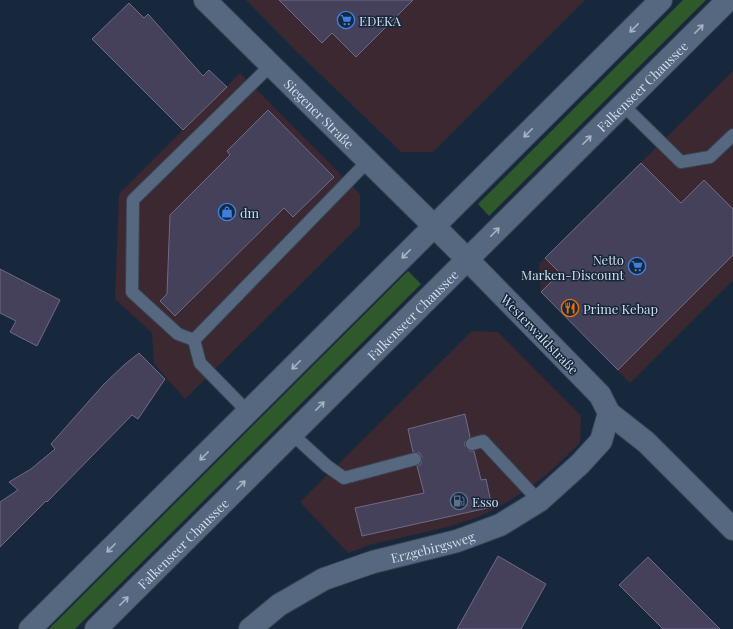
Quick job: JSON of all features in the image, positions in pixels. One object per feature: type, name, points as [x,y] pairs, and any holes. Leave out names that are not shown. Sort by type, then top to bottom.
[{"type":"main road","name":"Siegener Straße","points":[[205,0],[434,226]]},
{"type":"main road","points":[[30,629],[661,0]]},
{"type":"main road","name":"Falkenseer Chaussee","points":[[96,629],[728,0]]},
{"type":"main road","name":"Westerwaldstraße","points":[[434,226],[600,395],[609,413],[646,442],[733,529]]},
{"type":"main road","name":"Erzgebirgsweg","points":[[250,629],[279,605],[324,579],[373,562],[457,541],[500,525],[539,501],[580,464],[601,441],[609,413]]},
{"type":"lane","points":[[194,340],[178,334],[132,292],[133,200],[271,65]]},
{"type":"lane","points":[[623,105],[681,162],[710,157],[733,135]]},
{"type":"lane","points":[[194,340],[368,162]]},
{"type":"lane","points":[[194,340],[200,363],[248,412]]},
{"type":"lane","points":[[292,434],[327,466],[344,478],[415,459]]},
{"type":"lane","points":[[472,444],[482,441],[539,501]]},
{"type":"shaded area","points":[[246,0],[585,0],[433,152],[401,152],[297,52]]},
{"type":"shaded area","name":"Netto Marken-Discount","points":[[733,71],[733,280],[630,383],[541,292],[539,264]]},
{"type":"shaded area","points":[[240,73],[360,194],[360,225],[185,399],[154,364],[152,333],[115,299],[119,194]]},
{"type":"shaded area","points":[[472,331],[498,332],[581,416],[580,443],[553,469],[533,485],[509,501],[481,516],[448,527],[373,544],[348,553],[300,502]]},
{"type":"green space","points":[[683,0],[706,0],[489,216],[478,204]]},
{"type":"green space","points":[[408,271],[421,284],[75,629],[49,629]]},
{"type":"building","name":"EDEKA","points":[[279,0],[413,0],[356,57],[332,33],[322,43]]},
{"type":"building","points":[[129,3],[144,18],[148,14],[203,76],[209,70],[227,87],[183,130],[92,39]]},
{"type":"building","name":"dm","points":[[268,110],[334,177],[293,217],[284,208],[175,316],[160,301],[167,294],[170,215],[230,155],[227,151]]},
{"type":"building","name":"Netto Marken-Discount","points":[[641,163],[681,203],[704,180],[733,209],[733,255],[618,370],[541,292],[560,273],[545,258]]},
{"type":"building","points":[[0,269],[60,300],[37,346],[10,332],[16,321],[0,313]]},
{"type":"building","points":[[139,353],[165,379],[138,419],[132,415],[47,502],[46,501],[0,547],[0,502],[18,490],[9,482],[31,469],[55,449],[51,444],[104,384]]},
{"type":"building","points":[[465,414],[470,437],[465,442],[465,446],[470,451],[474,451],[481,480],[486,479],[492,507],[362,536],[355,508],[424,493],[417,466],[421,464],[422,457],[420,453],[413,452],[408,429]]},
{"type":"building","points":[[498,556],[546,584],[521,629],[457,629]]},
{"type":"building","points":[[648,557],[720,629],[663,629],[619,585]]},
{"type":"place","name":"EDEKA","points":[[346,20]]},
{"type":"place","name":"dm","points":[[227,212]]},
{"type":"place","name":"Netto Marken-Discount","points":[[637,266]]},
{"type":"place","name":"Prime Kebap","points":[[570,308]]},
{"type":"place","name":"Esso","points":[[459,501]]}]
